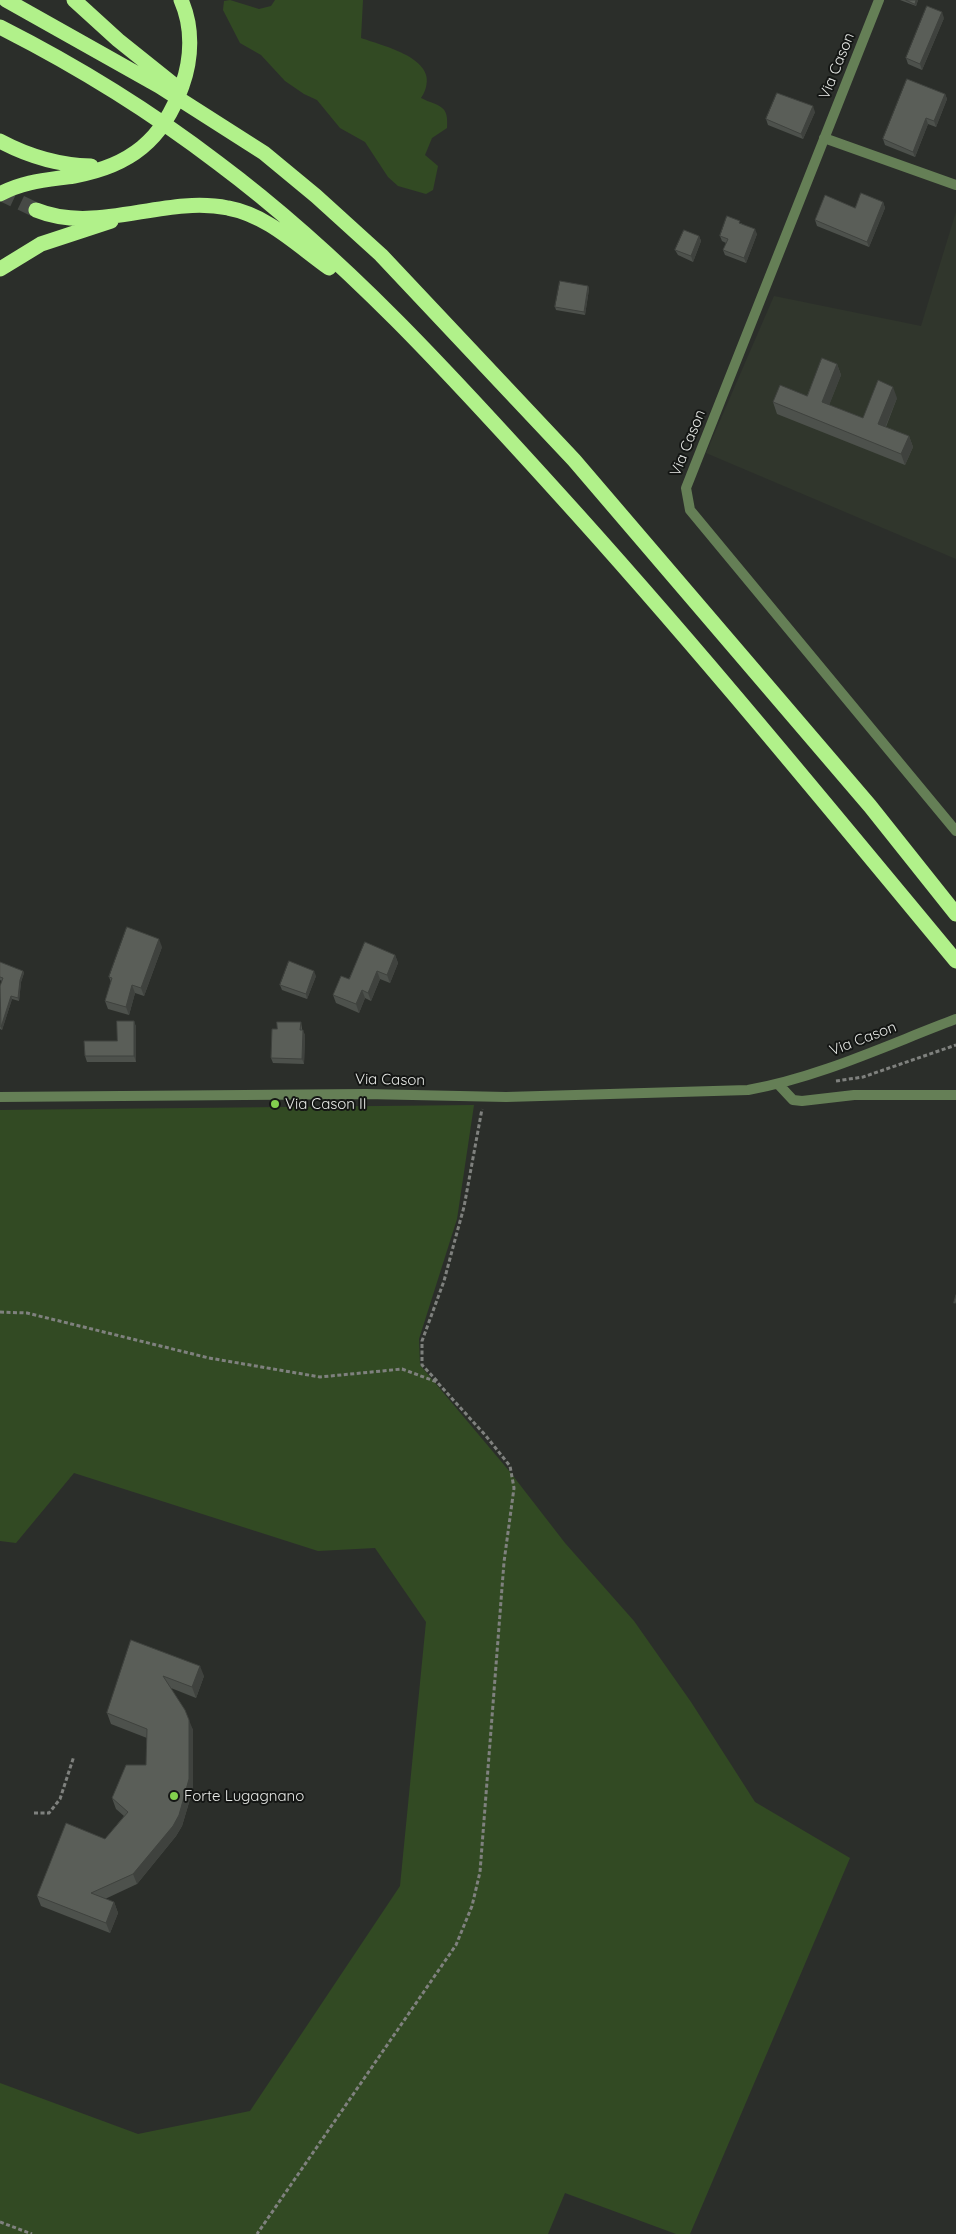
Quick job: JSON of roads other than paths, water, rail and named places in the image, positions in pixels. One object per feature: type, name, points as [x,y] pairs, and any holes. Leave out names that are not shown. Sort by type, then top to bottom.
[{"type":"highway","points":[[6,0],[150,81],[264,154]]},
{"type":"highway","points":[[74,0],[145,62],[316,196],[381,255],[574,460],[870,806],[956,914]]},
{"type":"highway","points":[[0,194],[28,182],[88,172],[114,164],[137,152],[156,135],[177,100],[185,78],[190,43],[188,25],[181,0]]},
{"type":"highway","points":[[0,27],[50,53],[99,82],[214,159],[309,238],[385,310],[484,412],[612,553],[748,709],[956,961]]},
{"type":"highway","points":[[0,141],[32,156],[52,162],[99,166],[114,164]]},
{"type":"highway","points":[[0,269],[41,244],[139,212],[162,207],[196,204],[229,208],[250,215],[273,227],[385,310]]},
{"type":"highway","points":[[36,210],[60,218],[73,219],[139,212]]},
{"type":"street","name":"Via Cason","points":[[879,0],[686,488],[690,510],[956,831]]},
{"type":"street","points":[[824,138],[956,185]]},
{"type":"street","name":"Via Cason","points":[[0,1097],[366,1094],[485,1096],[703,1093],[748,1090],[779,1085],[808,1076],[954,1020]]},
{"type":"street","points":[[779,1085],[793,1100],[802,1101],[854,1095],[956,1095]]},
{"type":"tunnel","points":[[0,193],[36,210]]},
{"type":"place","name":"Via Cason II","points":[[275,1104]]},
{"type":"place","name":"Forte Lugagnano","points":[[174,1796]]}]
